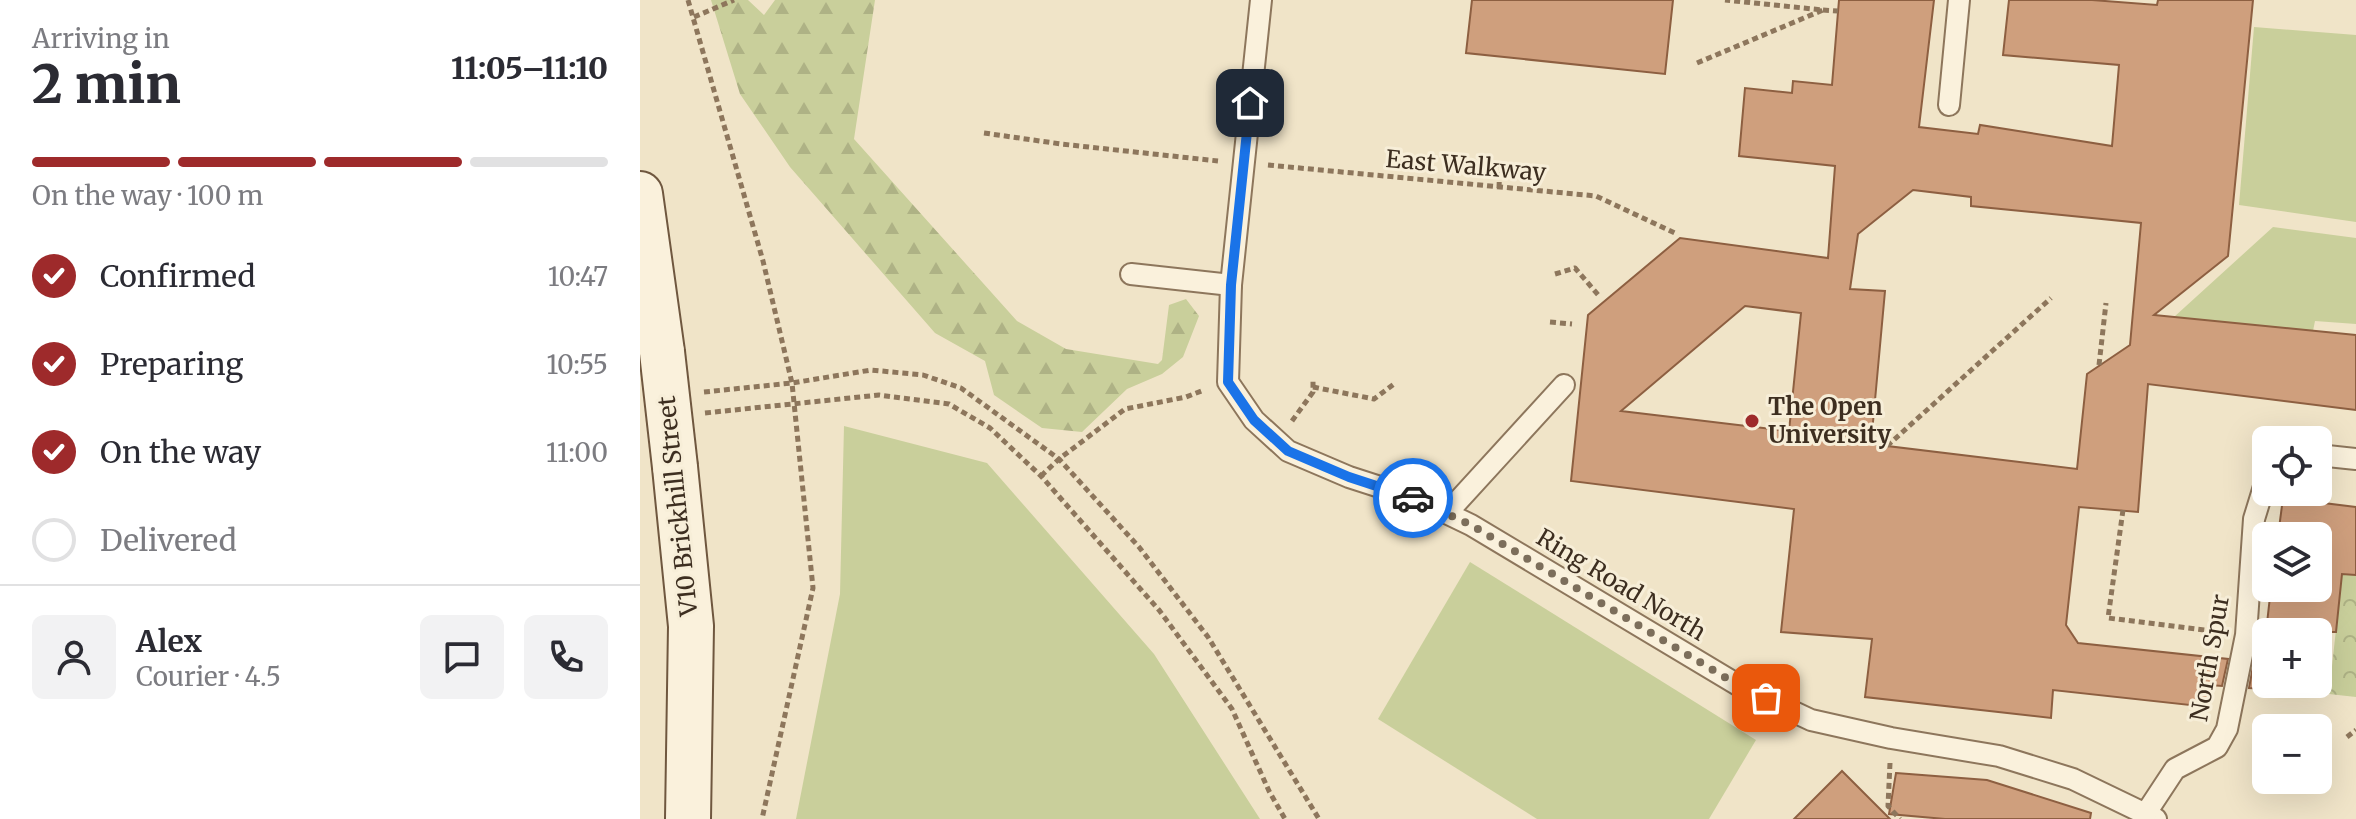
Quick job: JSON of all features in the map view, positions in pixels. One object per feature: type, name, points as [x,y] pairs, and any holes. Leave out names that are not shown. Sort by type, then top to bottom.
[{"type":"street","name":"V10 Brickhill Street","points":[[640,194],[662,352],[691,626],[688,819]]},
{"type":"lane","points":[[1228,382],[1231,285],[1261,0]]},
{"type":"lane","points":[[1949,105],[1959,0]]},
{"type":"lane","points":[[1131,274],[1231,285]]},
{"type":"lane","name":"Ring Road North","points":[[1228,382],[1254,420],[1288,451],[1349,477],[1417,499],[1471,525],[1743,688],[1811,720],[1891,738],[1999,756],[2073,779],[2151,816]]},
{"type":"lane","points":[[1447,513],[1564,385]]},
{"type":"lane","points":[[2332,456],[2356,459]]},
{"type":"lane","name":"North Spur","points":[[2151,816],[2175,769],[2217,747],[2227,729],[2246,635],[2254,519],[2258,506]]},
{"type":"path","points":[[688,0],[763,261],[792,383],[813,588],[762,819]]},
{"type":"path","points":[[694,17],[734,0]]},
{"type":"path","points":[[1725,0],[1838,11]]},
{"type":"path","points":[[1697,63],[1823,10]]},
{"type":"path","name":"East Walkway","points":[[984,133],[1244,163],[1596,196],[1677,234]]},
{"type":"path","points":[[1499,188],[1500,162]]},
{"type":"path","points":[[1555,274],[1575,268],[1600,297]]},
{"type":"path","points":[[1887,446],[2051,298]]},
{"type":"path","points":[[2099,365],[2106,303]]},
{"type":"path","points":[[1550,322],[1572,324]]},
{"type":"path","points":[[701,392],[792,383],[871,370],[923,375],[961,388],[1059,459],[1139,547],[1208,637],[1319,819]]},
{"type":"path","points":[[1041,476],[1125,409],[1186,397],[1228,382]]},
{"type":"path","points":[[1277,441],[1313,392],[1313,384],[1374,399],[1394,384]]},
{"type":"path","points":[[701,414],[879,395],[949,404],[990,428],[1041,476],[1159,610],[1232,709],[1285,819]]},
{"type":"path","points":[[2123,510],[2108,618],[2246,635]]},
{"type":"path","points":[[2356,730],[2347,737],[2356,738]]},
{"type":"path","points":[[1891,738],[1888,806],[1900,819]]},
{"type":"green space","points":[[711,0],[748,0],[764,15],[775,0],[875,0],[854,139],[1017,321],[1066,349],[1158,364],[1162,360],[1169,305],[1186,299],[1199,316],[1183,357],[1162,374],[1127,389],[1082,432],[1042,428],[994,395],[985,361],[935,333],[790,167],[740,94]]},
{"type":"green space","points":[[2254,27],[2356,35],[2356,222],[2239,205]]},
{"type":"green space","points":[[2273,227],[2356,238],[2356,324],[2315,321],[2313,331],[2174,317]]},
{"type":"green space","points":[[844,426],[987,463],[1154,654],[1260,819],[796,819],[840,594]]},
{"type":"green space","points":[[1470,562],[1756,740],[1709,819],[1537,819],[1378,719]]},
{"type":"green space","points":[[2342,574],[2356,575],[2356,697],[2332,694]]},
{"type":"building","points":[[1472,0],[1673,0],[1665,74],[1466,53]]},
{"type":"building","points":[[1839,0],[1934,0],[1919,127],[1978,134],[1980,125],[2112,146],[2119,65],[2003,55],[2009,0],[2092,0],[2157,5],[2158,0],[2253,0],[2228,256],[2154,315],[2356,335],[2356,410],[2148,384],[2138,512],[2079,507],[2066,625],[2078,643],[2228,659],[2222,686],[2210,685],[2208,707],[2053,690],[2051,718],[1865,697],[1872,639],[1781,632],[1794,509],[1571,481],[1588,315],[1680,238],[1828,258],[1835,166],[1739,156],[1745,88],[1792,93],[1793,81],[1832,85]],"holes":[[[1913,190],[1971,197],[1971,206],[2141,223],[2130,345],[2087,374],[2077,469],[1871,444],[1885,291],[1850,289],[1858,234]],[[1745,306],[1801,313],[1789,431],[1621,411]]]},
{"type":"building","points":[[2332,504],[2356,507],[2356,575],[2342,574],[2336,632],[2332,632],[2332,618],[2268,618],[2269,602],[2332,602],[2332,522],[2280,522],[2282,506]]},
{"type":"building","points":[[1842,771],[1890,819],[1794,819]]},
{"type":"building","points":[[1896,773],[1987,780],[2091,813],[2090,819],[1945,819],[1889,814]]},
{"type":"way so far","points":[[1413,498],[1471,525],[1743,688],[1766,698]]},
{"type":"place","name":"The Open University","points":[[1752,421]]},
{"type":"route","points":[[1250,103],[1231,285],[1228,382],[1254,420],[1288,451],[1349,477],[1413,498]]}]
